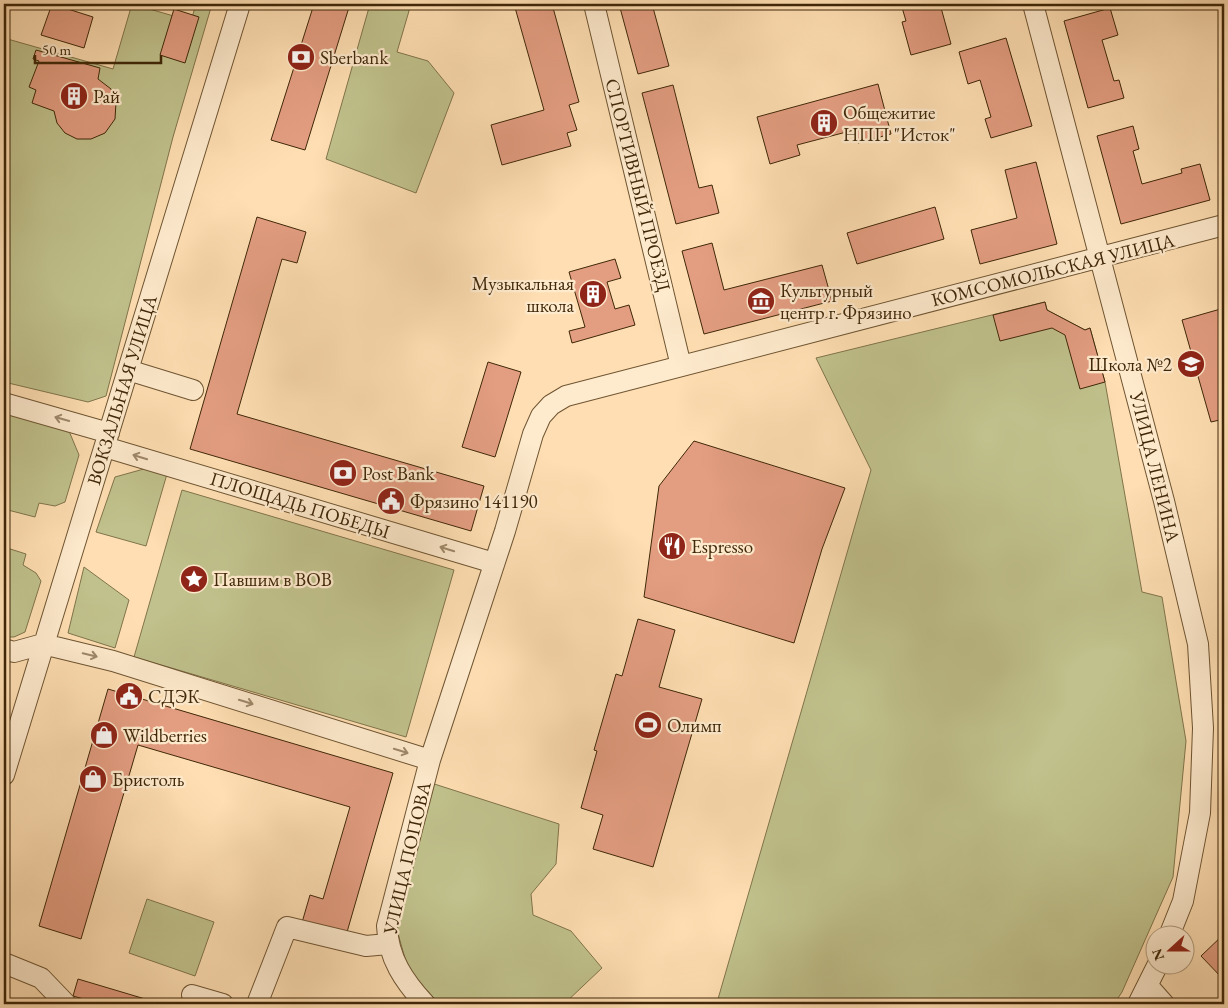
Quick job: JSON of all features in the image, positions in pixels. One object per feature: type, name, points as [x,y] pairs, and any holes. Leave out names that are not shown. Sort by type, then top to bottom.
[{"type":"street","name":"ВОКЗАЛЬНАЯ УЛИЦА","points":[[4,775],[240,4]]},
{"type":"street","name":"СПОРТИВНЫЙ ПРОЕЗД","points":[[594,4],[681,366]]},
{"type":"street","name":"УЛИЦА ЛЕНИНА","points":[[1033,4],[1164,501],[1198,644],[1203,728],[1200,813],[1183,901],[1173,926]]},
{"type":"street","name":"КОМСОМОЛЬСКАЯ УЛИЦА","points":[[430,760],[494,563],[533,434],[541,416],[551,405],[566,396],[1224,225]]},
{"type":"street","points":[[128,370],[193,390]]},
{"type":"street","name":"ПЛОЩАДЬ ПОБЕДЫ","points":[[4,403],[107,440],[494,563]]},
{"type":"street","points":[[4,649],[14,652],[43,644],[113,661],[430,760]]},
{"type":"street","name":"УЛИЦА ПОПОВА","points":[[425,1004],[413,991],[393,959],[388,944],[387,926],[430,760]]},
{"type":"street","points":[[257,1004],[286,927],[366,946],[388,944]]},
{"type":"street","points":[[4,963],[41,978],[66,1004]]},
{"type":"street","points":[[1138,1004],[1149,987],[1153,976]]},
{"type":"street","points":[[1149,987],[1164,1004]]},
{"type":"street","points":[[192,995],[223,1004]]},
{"type":"green space","points":[[132,4],[191,21],[196,4],[212,4],[173,137],[106,396],[88,402],[4,382],[4,38],[113,69]]},
{"type":"green space","points":[[370,4],[411,4],[397,52],[428,61],[454,93],[416,193],[326,159]]},
{"type":"green space","points":[[1045,302],[1047,310],[1085,330],[1090,328],[1105,382],[1142,592],[1162,597],[1186,741],[1173,877],[1151,926],[1146,926],[1146,938],[1122,992],[1114,1004],[713,1004],[718,999],[871,470],[816,358]]},
{"type":"green space","points":[[4,411],[69,431],[79,455],[65,502],[55,506],[39,503],[35,517],[4,509]]},
{"type":"green space","points":[[151,467],[167,474],[146,546],[96,532],[115,477]]},
{"type":"green space","points":[[182,490],[454,570],[406,737],[134,657]]},
{"type":"green space","points":[[4,547],[26,554],[23,565],[36,573],[41,581],[25,632],[14,637],[4,637]]},
{"type":"green space","points":[[84,567],[129,600],[115,648],[68,633]]},
{"type":"green space","points":[[425,781],[559,824],[556,864],[531,894],[533,915],[571,931],[602,968],[564,1004],[439,1004],[408,969],[397,930]]},
{"type":"green space","points":[[147,899],[214,922],[195,976],[129,953]]},
{"type":"building","points":[[52,4],[93,17],[84,48],[41,35]]},
{"type":"building","points":[[314,4],[350,4],[305,150],[271,140]]},
{"type":"building","points":[[514,4],[552,4],[579,102],[569,105],[577,130],[567,133],[571,146],[502,165],[491,125],[544,110]]},
{"type":"building","points":[[619,4],[652,4],[669,66],[638,74]]},
{"type":"building","points":[[901,4],[940,4],[951,44],[911,55],[902,22],[906,21]]},
{"type":"building","points":[[1110,8],[1118,35],[1102,40],[1114,81],[1119,80],[1124,98],[1088,108],[1064,21]]},
{"type":"building","points":[[174,9],[199,17],[185,63],[160,55]]},
{"type":"building","points":[[1006,38],[1032,126],[991,138],[985,119],[991,117],[980,80],[968,84],[959,52]]},
{"type":"building","name":"Рай","points":[[36,50],[100,68],[98,79],[111,89],[116,102],[115,119],[105,133],[91,139],[77,139],[65,133],[57,123],[54,111],[32,103],[36,90],[29,87],[39,61],[33,59]]},
{"type":"building","name":"Общежитие НПП \"Исток\"","points":[[878,84],[891,134],[858,143],[854,130],[797,145],[800,155],[770,164],[757,117]]},
{"type":"building","points":[[673,85],[699,188],[712,185],[719,213],[676,224],[642,93]]},
{"type":"building","points":[[1133,126],[1139,149],[1133,151],[1142,184],[1182,173],[1181,169],[1200,164],[1210,200],[1121,224],[1097,136]]},
{"type":"building","points":[[1036,162],[1057,244],[980,264],[971,230],[1017,218],[1005,170]]},
{"type":"building","points":[[935,207],[944,239],[857,264],[847,233]]},
{"type":"building","points":[[257,217],[306,232],[297,263],[282,259],[237,414],[484,486],[471,531],[190,449]]},
{"type":"building","points":[[712,243],[724,290],[822,265],[832,301],[704,334],[682,251]]},
{"type":"building","name":"Музыкальная школа","points":[[615,259],[621,278],[607,282],[615,309],[629,305],[635,325],[572,343],[569,331],[585,327],[569,272]]},
{"type":"building","points":[[1045,302],[1047,310],[1085,330],[1090,328],[1105,382],[1080,389],[1065,335],[1052,328],[1000,341],[993,315]]},
{"type":"building","points":[[1224,308],[1224,419],[1211,422],[1182,320]]},
{"type":"building","points":[[488,362],[521,372],[495,457],[462,447]]},
{"type":"building","points":[[694,441],[845,488],[822,549],[794,643],[644,597],[659,486]]},
{"type":"building","name":"Олимп","points":[[638,619],[675,630],[659,687],[702,699],[653,867],[593,849],[603,815],[581,808],[597,751],[594,750],[616,674],[622,676]]},
{"type":"building","points":[[108,689],[393,773],[345,939],[301,926],[310,895],[323,899],[350,807],[138,745],[81,939],[39,926]]},
{"type":"building","points":[[1224,934],[1224,980],[1201,956]]},
{"type":"building","points":[[78,979],[162,1004],[101,1004],[73,996]]},
{"type":"place","name":"Sberbank","points":[[301,57]]},
{"type":"place","name":"Рай","points":[[74,96]]},
{"type":"place","name":"Общежитие НПП \"Исток\"","points":[[824,123]]},
{"type":"place","name":"Музыкальная школа","points":[[593,294]]},
{"type":"place","name":"Культурный центр г. Фрязино","points":[[761,301]]},
{"type":"place","name":"Школа №2","points":[[1191,364]]},
{"type":"place","name":"Post Bank","points":[[343,473]]},
{"type":"place","name":"Фрязино 141190","points":[[391,501]]},
{"type":"place","name":"Espresso","points":[[672,546]]},
{"type":"place","name":"Павшим в ВОВ","points":[[194,579]]},
{"type":"place","name":"СДЭК","points":[[129,696]]},
{"type":"place","name":"Олимп","points":[[648,725]]},
{"type":"place","name":"Wildberries","points":[[104,735]]},
{"type":"place","name":"Бристоль","points":[[93,779]]}]
